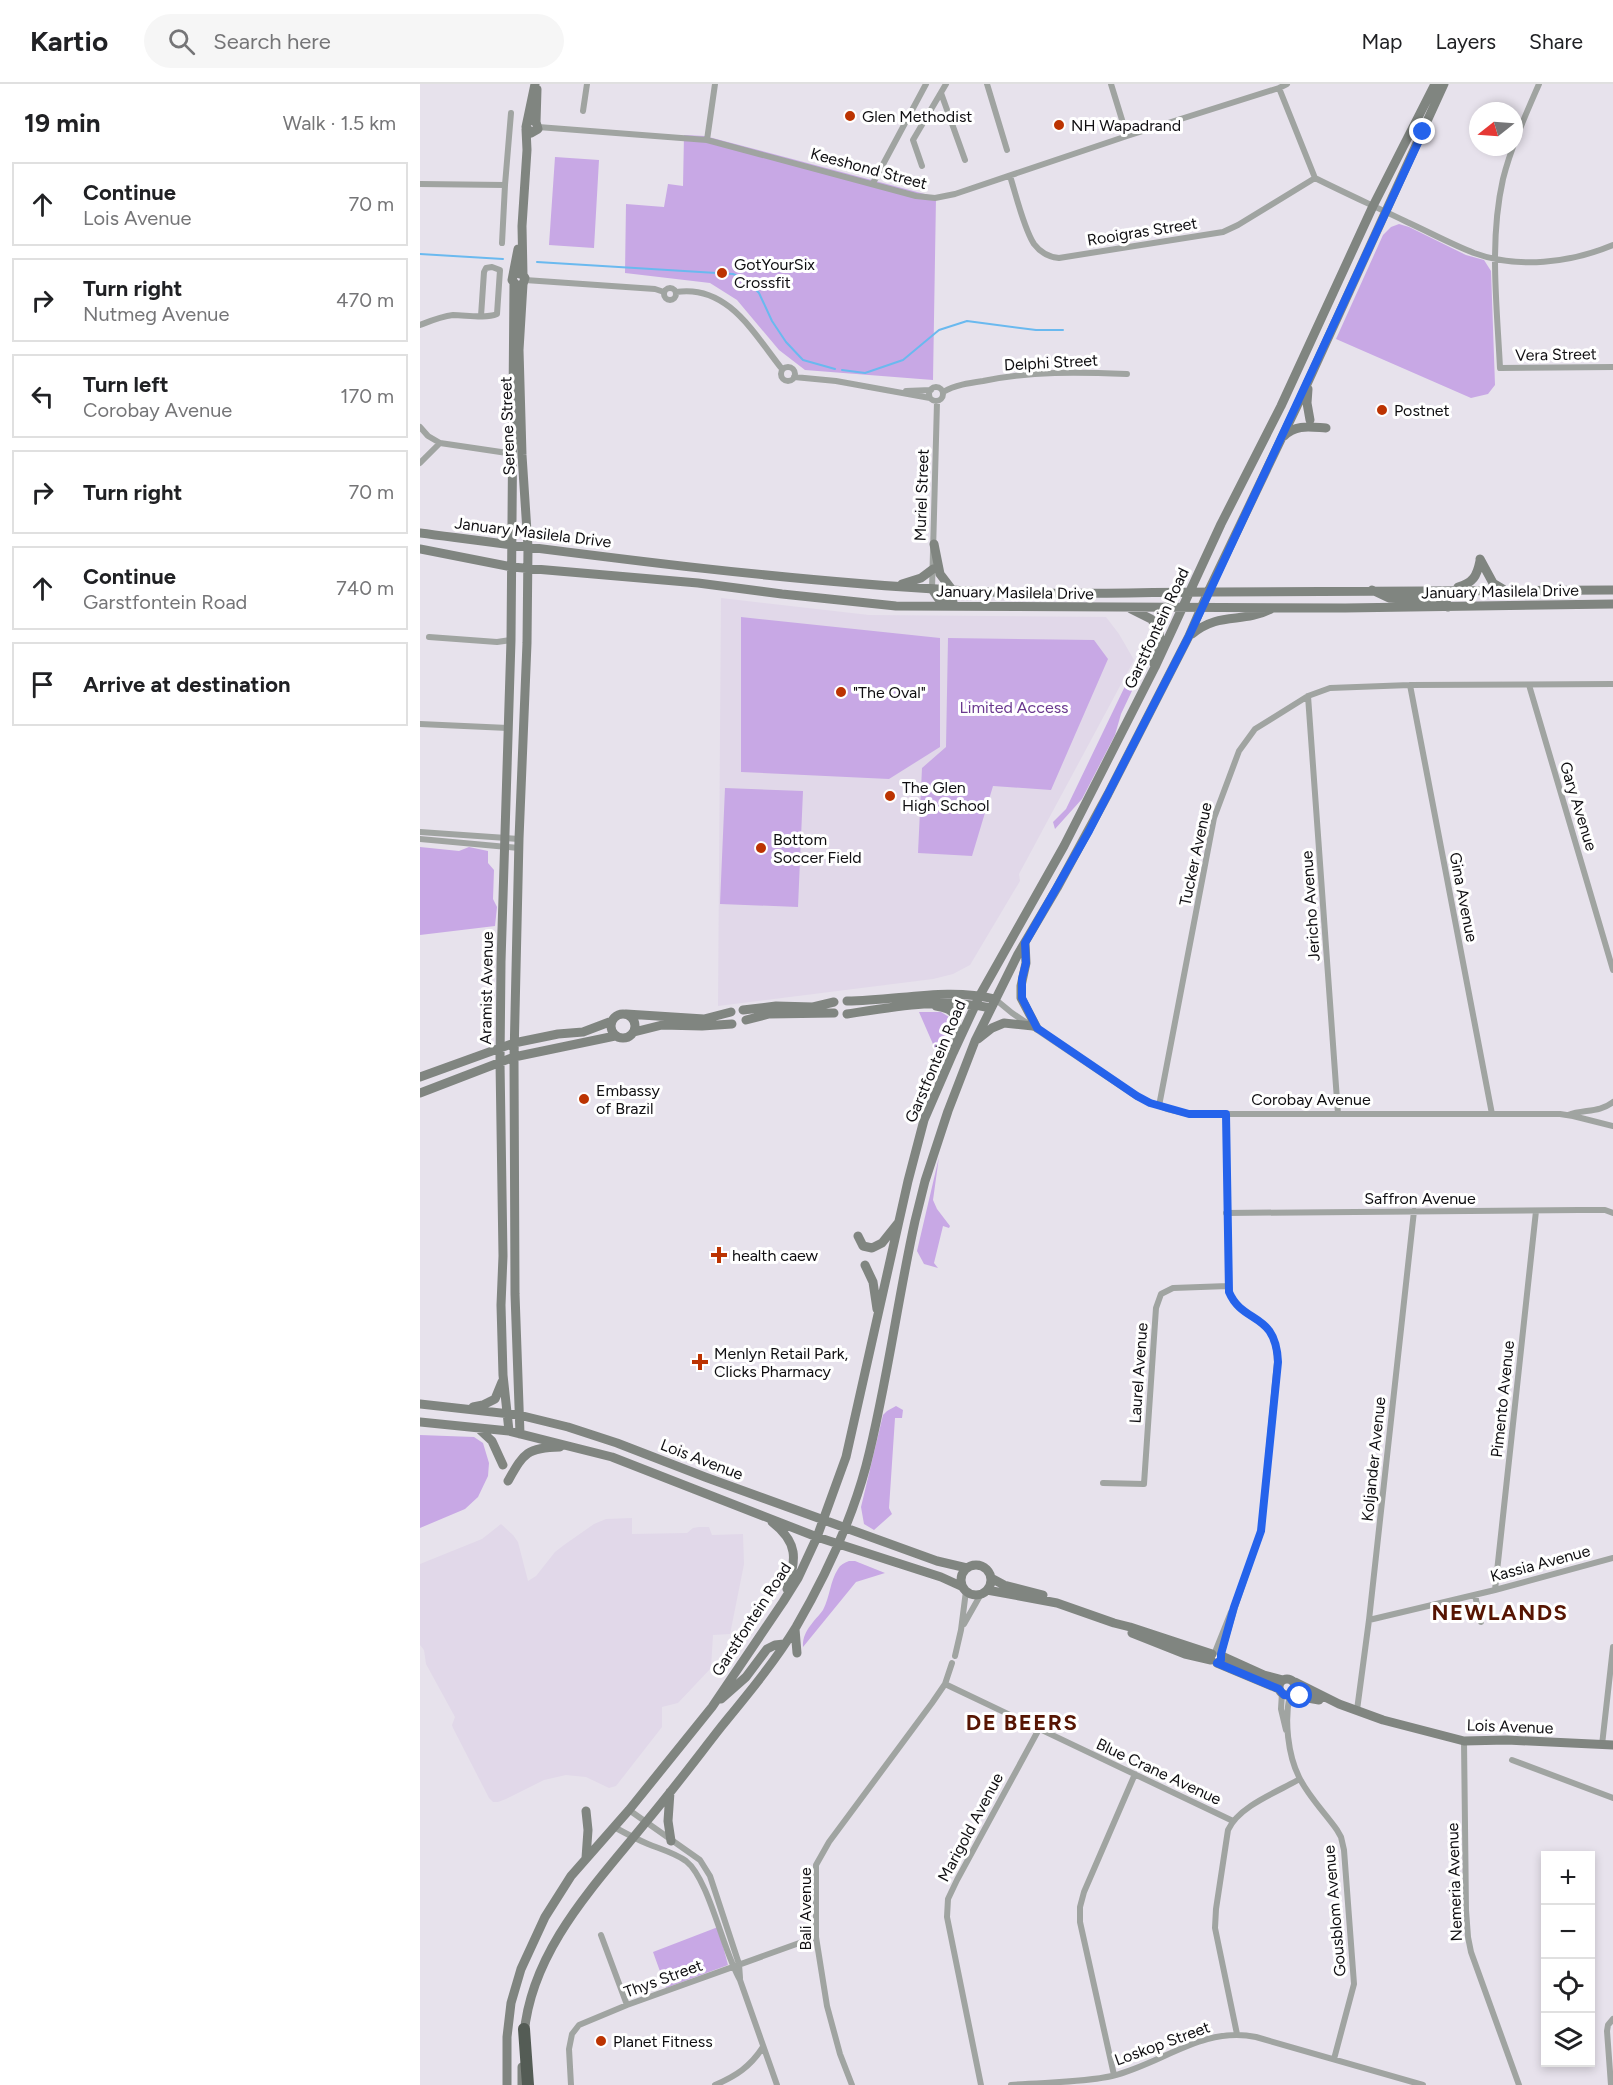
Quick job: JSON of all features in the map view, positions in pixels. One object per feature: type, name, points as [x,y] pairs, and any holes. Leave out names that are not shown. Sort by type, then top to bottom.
[{"type":"highway","points":[[524,2029],[528,2085]]},
{"type":"main road","name":"Serene Street","points":[[511,545],[517,454],[519,279],[527,150],[533,126],[536,84]]},
{"type":"main road","name":"Garstfontein Road","points":[[507,2085],[511,2003],[521,1969],[555,1898],[712,1707],[798,1578],[817,1537],[846,1457],[924,1120],[952,1053],[980,995],[1064,846],[1155,667],[1189,592],[1281,406],[1373,206],[1435,84]]},
{"type":"main road","name":"Garstfontein Road","points":[[522,2085],[524,2029],[532,1994],[548,1953],[579,1904],[765,1672],[795,1629],[838,1544],[866,1466],[906,1263],[925,1181],[951,1101],[975,1041],[1025,943],[1104,803],[1189,636],[1444,84]]},
{"type":"main road","points":[[1310,378],[1307,403],[1310,420]]},
{"type":"main road","points":[[1280,441],[1288,432],[1300,427],[1326,428]]},
{"type":"main road","name":"Serene Street","points":[[517,454],[528,547],[528,568]]},
{"type":"main road","name":"January Masilela Drive","points":[[420,533],[894,587],[953,591],[1095,594],[1372,590],[1613,590]]},
{"type":"main road","points":[[934,544],[940,574],[953,591]]},
{"type":"main road","name":"Aramist Avenue","points":[[509,1431],[503,1375],[501,1305],[503,1256],[500,1062],[511,640],[511,545]]},
{"type":"main road","name":"January Masilela Drive","points":[[420,549],[512,567],[698,583],[885,605],[1129,608],[1448,607],[1613,603]]},
{"type":"main road","points":[[1431,590],[1469,583],[1476,577],[1480,560],[1493,582],[1511,591]]},
{"type":"main road","name":"Aramist Avenue","points":[[520,1434],[515,1294],[514,1043],[519,844],[528,643],[528,568]]},
{"type":"main road","points":[[894,587],[921,578],[933,569]]},
{"type":"main road","points":[[932,589],[935,596],[941,600],[991,607]]},
{"type":"main road","points":[[1372,590],[1389,598],[1443,600],[1448,607]]},
{"type":"main road","points":[[1481,590],[1493,600],[1516,605]]},
{"type":"main road","points":[[1189,636],[1208,622],[1257,615],[1273,607]]},
{"type":"main road","points":[[1129,608],[1151,619],[1158,627],[1160,639],[1152,656],[1155,667]]},
{"type":"main road","points":[[1025,943],[1026,963],[1022,979],[1022,998],[1035,1027]]},
{"type":"main road","name":"Corobay Avenue","points":[[626,1014],[704,1019],[731,1012],[735,1008],[743,1010],[776,1006],[811,1007],[838,999],[884,1000],[946,993],[980,995],[993,1003]]},
{"type":"main road","points":[[847,1000],[850,1006],[847,1014]]},
{"type":"main road","points":[[834,1002],[832,1008],[834,1013]]},
{"type":"main road","name":"Corobay Avenue","points":[[420,1093],[514,1057],[615,1036],[625,1039],[634,1032],[662,1025],[732,1024],[739,1026],[746,1020],[769,1014],[834,1013],[842,1016],[923,1003],[955,1002],[975,1005],[993,1003]]},
{"type":"main road","points":[[923,1003],[946,1008],[954,1014],[957,1022],[952,1053]]},
{"type":"main road","points":[[743,1010],[747,1014],[746,1020]]},
{"type":"main road","points":[[731,1012],[729,1018],[732,1024]]},
{"type":"main road","points":[[420,1077],[514,1043],[558,1034],[583,1032],[612,1021],[621,1014],[626,1014],[634,1022],[634,1032]]},
{"type":"main road","points":[[612,1021],[610,1026],[615,1036]]},
{"type":"main road","points":[[975,1041],[992,1028],[1004,1023],[1035,1027]]},
{"type":"main road","points":[[858,1236],[863,1246],[872,1248],[882,1243],[899,1221]]},
{"type":"main road","points":[[865,1265],[873,1282],[878,1315]]},
{"type":"main road","points":[[465,1409],[483,1405],[495,1399],[502,1386],[503,1375]]},
{"type":"main road","name":"Lois Avenue","points":[[420,1404],[519,1415],[617,1443],[937,1561],[968,1568]]},
{"type":"main road","name":"Lois Avenue","points":[[420,1422],[509,1431],[574,1446],[644,1468],[695,1491],[817,1537],[941,1577],[965,1589]]},
{"type":"main road","points":[[477,1428],[495,1445],[503,1464]]},
{"type":"main road","points":[[508,1481],[521,1459],[531,1451],[543,1447],[574,1446]]},
{"type":"main road","points":[[765,1516],[786,1534],[793,1549],[795,1561],[783,1602]]},
{"type":"main road","points":[[975,1565],[984,1567],[991,1578],[984,1592],[973,1594],[965,1589],[961,1579],[968,1568],[975,1565]]},
{"type":"main road","name":"Lois Avenue","points":[[991,1578],[1027,1594]]},
{"type":"main road","name":"Lois Avenue","points":[[984,1592],[1044,1596],[1057,1603],[1114,1623],[1128,1632],[1170,1649],[1216,1657],[1283,1680]]},
{"type":"main road","points":[[795,1629],[797,1653]]},
{"type":"main road","points":[[712,1707],[746,1677],[767,1649],[784,1644]]},
{"type":"main road","name":"Lois Avenue","points":[[1216,1657],[1286,1693],[1339,1704],[1400,1725],[1464,1741],[1507,1740],[1613,1745]]},
{"type":"main road","points":[[1291,1679],[1295,1682],[1296,1689],[1286,1693],[1280,1684],[1283,1680],[1291,1679]]},
{"type":"main road","name":"Lois Avenue","points":[[1295,1682],[1339,1704]]},
{"type":"main road","points":[[670,1792],[668,1821],[671,1841]]},
{"type":"main road","points":[[586,1811],[588,1831],[586,1858]]},
{"type":"street","points":[[583,111],[586,84]]},
{"type":"street","points":[[707,140],[715,84]]},
{"type":"street","points":[[873,183],[926,84]]},
{"type":"street","points":[[922,166],[913,140],[946,84]]},
{"type":"street","points":[[987,84],[1007,150]]},
{"type":"street","points":[[1111,84],[1127,136]]},
{"type":"street","name":"Keeshond Street","points":[[533,126],[707,140],[916,196],[934,198],[947,197],[1287,84]]},
{"type":"street","points":[[1495,259],[1505,172],[1539,84]]},
{"type":"street","points":[[1279,88],[1315,178],[1458,246],[1495,259],[1524,262],[1562,260],[1593,253],[1613,244]]},
{"type":"street","points":[[941,93],[965,160]]},
{"type":"street","points":[[502,243],[511,113]]},
{"type":"street","name":"Rooigras Street","points":[[1010,176],[1033,242],[1048,255],[1059,258],[1223,232],[1315,178]]},
{"type":"street","points":[[420,184],[505,185]]},
{"type":"street","name":"Vera Street","points":[[1495,259],[1500,368],[1613,367]]},
{"type":"street","points":[[420,326],[450,315],[481,316],[494,316],[497,314],[500,270],[496,268],[486,268],[484,272],[481,316]]},
{"type":"street","points":[[519,279],[643,288],[664,292],[665,298],[671,300],[676,296],[676,292],[695,291],[707,294],[732,307],[782,369]]},
{"type":"street","points":[[782,369],[792,368],[795,372],[794,377]]},
{"type":"street","points":[[782,369],[780,375],[783,380],[788,381],[794,377],[897,391],[934,400],[942,398],[943,392],[938,388],[897,391]]},
{"type":"street","name":"Delphi Street","points":[[943,392],[960,385],[1024,374],[1068,372],[1126,374]]},
{"type":"street","name":"Muriel Street","points":[[931,390],[934,400],[932,589]]},
{"type":"street","points":[[420,427],[428,436],[440,443],[517,454]]},
{"type":"street","points":[[420,463],[440,443]]},
{"type":"street","points":[[429,638],[497,642],[511,640]]},
{"type":"street","name":"Gary Avenue","points":[[1529,684],[1613,970]]},
{"type":"street","name":"Tucker Avenue","points":[[1159,1106],[1211,832],[1219,801],[1239,751],[1260,725],[1320,690],[1336,687],[1613,684]]},
{"type":"street","name":"Gina Avenue","points":[[1410,685],[1492,1114]]},
{"type":"street","name":"Jericho Avenue","points":[[1308,696],[1338,1114]]},
{"type":"street","points":[[420,724],[508,728]]},
{"type":"street","points":[[420,832],[519,844]]},
{"type":"street","points":[[420,839],[504,842]]},
{"type":"street","name":"Corobay Avenue","points":[[993,1003],[1035,1027],[1137,1096],[1159,1106],[1189,1114],[1568,1115],[1613,1126]]},
{"type":"street","name":"Corobay Avenue","points":[[1568,1115],[1580,1111],[1601,1110],[1613,1102]]},
{"type":"street","points":[[1216,1657],[1261,1531],[1278,1362],[1277,1346],[1271,1332],[1234,1302],[1228,1286],[1226,1114]]},
{"type":"street","name":"Saffron Avenue","points":[[1226,1213],[1605,1210],[1613,1213]]},
{"type":"street","name":"Koljander Avenue","points":[[1357,1710],[1414,1211]]},
{"type":"street","name":"Pimento Avenue","points":[[1494,1590],[1536,1211]]},
{"type":"street","name":"Laurel Avenue","points":[[1103,1483],[1144,1484],[1156,1308],[1161,1294],[1173,1288],[1228,1286]]},
{"type":"street","name":"Kassia Avenue","points":[[1369,1620],[1475,1595],[1613,1558]]},
{"type":"street","name":"Bali Avenue","points":[[852,2085],[829,2014],[816,1937],[816,1873],[820,1854],[945,1684],[962,1630],[965,1589]]},
{"type":"street","name":"Bali Avenue","points":[[962,1630],[984,1592]]},
{"type":"street","name":"Kassia Avenue","points":[[1475,1595],[1481,1622]]},
{"type":"street","points":[[1602,1745],[1613,1647]]},
{"type":"street","name":"Blue Crane Avenue","points":[[945,1684],[1233,1821]]},
{"type":"street","name":"Gousblom Avenue","points":[[1286,1693],[1289,1736],[1295,1768],[1300,1779],[1337,1830],[1344,1850],[1354,1984],[1334,2059]]},
{"type":"street","name":"Marigold Avenue","points":[[981,2085],[947,1917],[948,1899],[1039,1729]]},
{"type":"street","name":"Nemeria Avenue","points":[[1464,1741],[1468,1937],[1519,2085]]},
{"type":"street","points":[[1512,1760],[1613,1798]]},
{"type":"street","points":[[1114,2075],[1080,1922],[1080,1907],[1084,1892],[1135,1774]]},
{"type":"street","points":[[1237,2034],[1215,1928],[1228,1830],[1241,1813],[1300,1779]]},
{"type":"street","points":[[629,1810],[700,1860],[710,1876],[740,1980],[777,2085]]},
{"type":"street","points":[[614,1827],[633,1838],[682,1858],[694,1869],[736,1965]]},
{"type":"street","points":[[601,1935],[627,2005]]},
{"type":"street","name":"Thys Street","points":[[571,2085],[569,2049],[572,2034],[579,2025],[627,2005],[816,1937]]},
{"type":"street","points":[[1611,2085],[1607,2031],[1613,2019]]},
{"type":"street","name":"Loskop Street","points":[[1011,2085],[1114,2075],[1198,2041],[1237,2034],[1256,2037],[1422,2085]]},
{"type":"street","points":[[715,2085],[738,2075],[755,2060],[763,2048]]},
{"type":"shaded area","name":"The Glen High School","points":[[721,598],[869,615],[1106,617],[1119,634],[1134,660],[1019,874],[1020,881],[970,965],[953,974],[933,979],[718,1006]]},
{"type":"shaded area","points":[[632,1518],[632,1534],[687,1533],[693,1528],[709,1527],[712,1535],[743,1534],[744,1564],[730,1634],[713,1635],[711,1668],[678,1703],[662,1707],[662,1727],[616,1786],[609,1788],[586,1777],[566,1775],[544,1780],[506,1799],[493,1802],[453,1728],[455,1717],[426,1664],[424,1650],[420,1645],[420,1564],[482,1539],[501,1524],[518,1542],[528,1581],[536,1576],[555,1552],[594,1524],[606,1519]]},
{"type":"green space","points":[[684,135],[705,136],[936,197],[933,380],[805,370],[779,350],[737,300],[710,283],[625,273],[626,204],[664,207],[668,184],[683,186]]},
{"type":"green space","points":[[555,157],[599,160],[594,248],[549,245]]},
{"type":"green space","points":[[1399,224],[1466,255],[1484,260],[1491,271],[1495,385],[1488,394],[1471,398],[1336,339],[1383,235],[1391,227]]},
{"type":"green space","name":"\"The Oval\"","points":[[741,617],[940,638],[940,747],[889,779],[741,772]]},
{"type":"green space","points":[[1155,629],[1158,636],[1121,714],[1115,735],[1082,799],[1055,829],[1053,822],[1066,809],[1151,632]]},
{"type":"green space","name":"Limited Access","points":[[948,638],[1094,640],[1108,659],[1051,790],[993,786],[972,856],[918,853],[922,768],[946,747]]},
{"type":"green space","name":"Bottom Soccer Field","points":[[725,788],[803,791],[798,907],[720,904]]},
{"type":"green space","points":[[420,847],[459,851],[469,847],[488,851],[488,863],[494,870],[493,899],[497,907],[495,926],[420,935]]},
{"type":"green space","points":[[919,1012],[941,1012],[949,1017],[951,1026],[940,1052],[936,1051]]},
{"type":"green space","points":[[939,1157],[933,1200],[950,1226],[949,1228],[943,1226],[934,1263],[938,1268],[924,1264],[917,1251]]},
{"type":"green space","points":[[896,1406],[903,1410],[902,1418],[895,1418],[889,1508],[892,1514],[874,1530],[864,1524],[861,1507],[883,1415]]},
{"type":"green space","points":[[420,1435],[474,1437],[483,1443],[489,1463],[488,1476],[478,1497],[465,1509],[420,1528]]},
{"type":"green space","points":[[855,1561],[885,1573],[856,1582],[803,1647],[807,1631],[823,1610],[835,1574],[841,1565]]},
{"type":"green space","points":[[718,1927],[728,1965],[666,1988],[653,1952]]},
{"type":"waterway","points":[[420,254],[503,259]]},
{"type":"waterway","points":[[537,262],[733,274],[747,280],[759,293],[772,321],[786,342],[803,360],[835,369]]},
{"type":"waterway","points":[[842,370],[865,373],[903,360],[939,330],[967,321],[1036,330],[1063,330]]},
{"type":"place","name":"Glen Methodist","points":[[850,116]]},
{"type":"place","name":"NH Wapadrand","points":[[1059,125]]},
{"type":"place","name":"GotYourSix Crossfit","points":[[722,273]]},
{"type":"place","name":"Postnet","points":[[1382,410]]},
{"type":"place","name":"\"The Oval\"","points":[[841,692]]},
{"type":"place","name":"The Glen High School","points":[[890,796]]},
{"type":"place","name":"Bottom Soccer Field","points":[[761,848]]},
{"type":"place","name":"Embassy of Brazil","points":[[584,1099]]},
{"type":"place","name":"health caew","points":[[719,1255]]},
{"type":"place","name":"Menlyn Retail Park, Clicks Pharmacy","points":[[700,1362]]},
{"type":"place","name":"Planet Fitness","points":[[601,2041]]},
{"type":"district","name":"NEWLANDS","points":[[1500,1612]]},
{"type":"district","name":"DE BEERS","points":[[1022,1722]]},
{"type":"route","points":[[1300,1696],[1284,1695],[1279,1689],[1217,1663],[1221,1660],[1234,1607],[1261,1531],[1278,1362],[1277,1346],[1271,1332],[1238,1306],[1229,1292],[1226,1114],[1176,1112],[1137,1096],[1037,1028],[1022,1001],[1021,991],[1026,963],[1025,943],[1089,831],[1189,636],[1423,132]]}]
